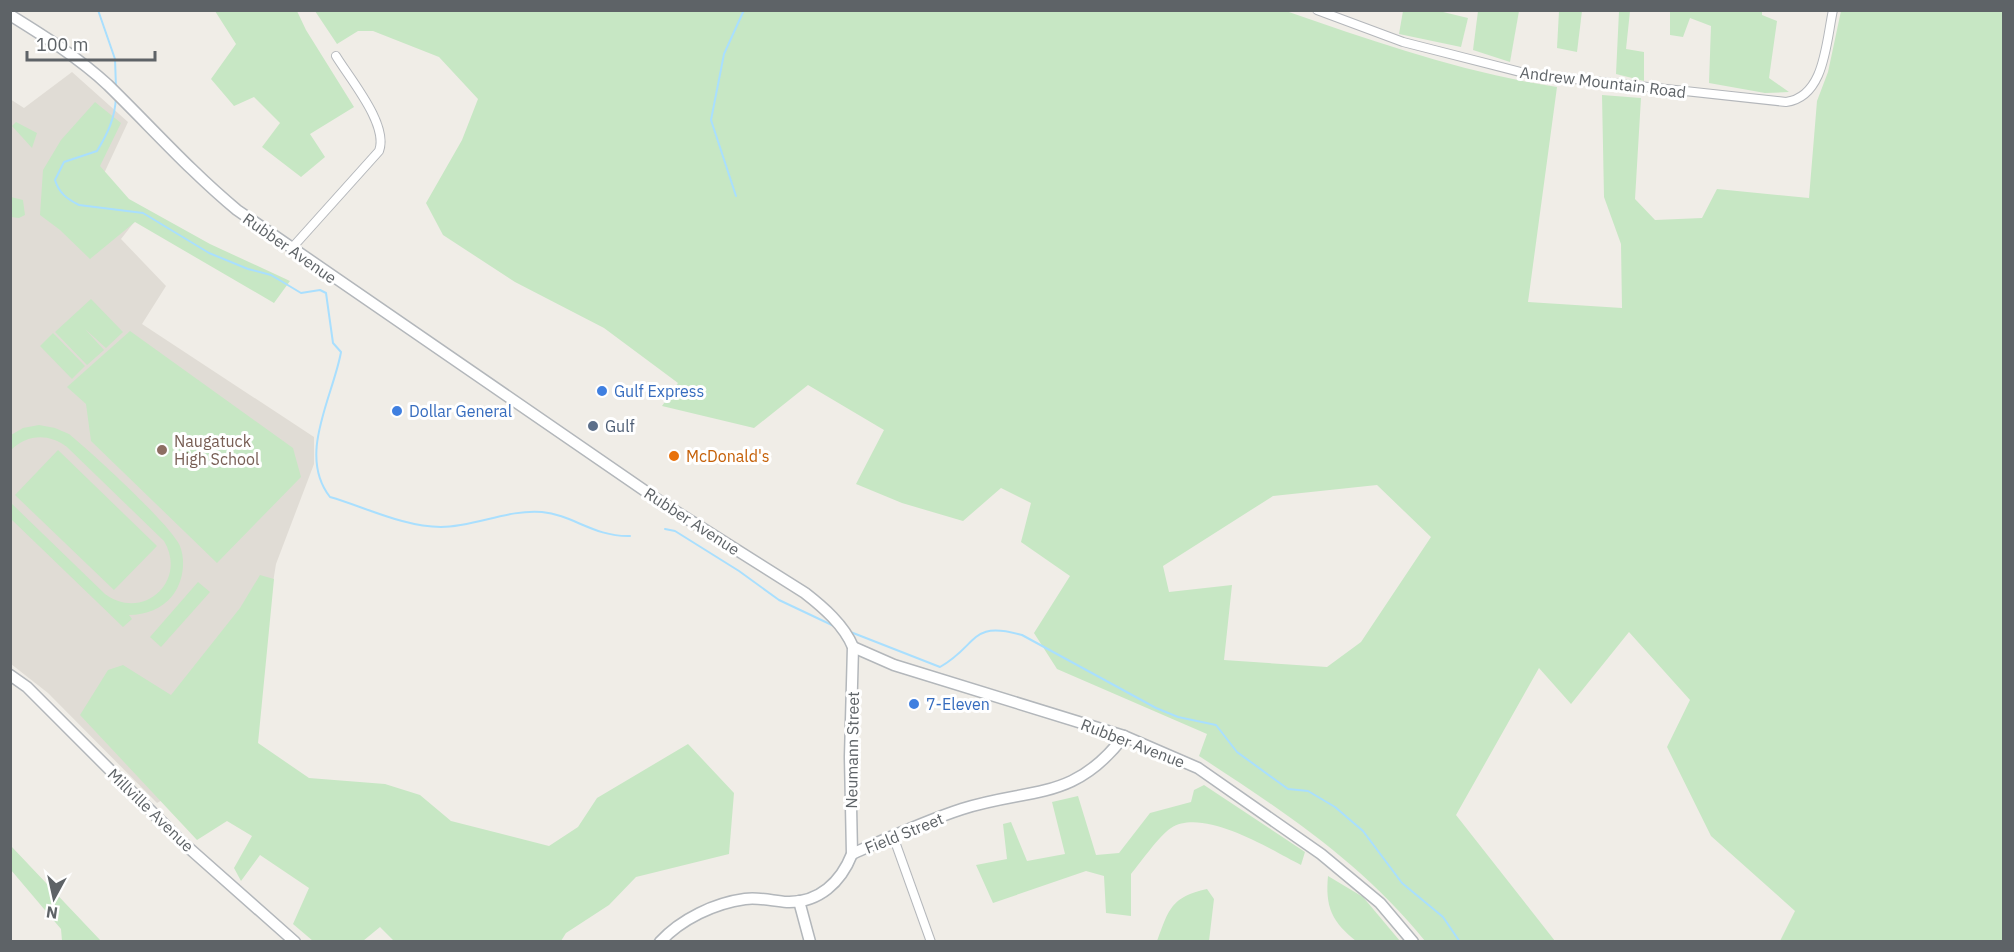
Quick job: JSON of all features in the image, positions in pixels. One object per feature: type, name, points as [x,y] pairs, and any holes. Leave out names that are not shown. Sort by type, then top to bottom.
[{"type":"street","name":"Andrew Mountain Road","points":[[1317,10],[1403,42],[1527,74],[1786,102],[1804,96],[1813,86],[1833,10]]},
{"type":"street","name":"Rubber Avenue","points":[[10,15],[72,57],[106,84],[206,184],[291,249],[664,504],[805,592],[835,621],[852,645],[894,665],[1124,736],[1198,768],[1321,854],[1380,903],[1413,942]]},
{"type":"street","points":[[291,249],[379,151],[383,141],[377,121],[336,56]]},
{"type":"street","name":"Neumann Street","points":[[852,645],[850,757],[852,854]]},
{"type":"street","name":"Millville Avenue","points":[[10,675],[27,687],[181,841],[296,942]]},
{"type":"street","name":"Field Street","points":[[660,942],[690,919],[728,903],[755,898],[799,901],[813,898],[839,878],[852,854],[963,809],[1050,791],[1086,774],[1100,764],[1124,736]]},
{"type":"street","points":[[893,836],[932,942]]},
{"type":"street","points":[[799,901],[810,942]]},
{"type":"shaded area","name":"Naugatuck High School","points":[[72,72],[128,122],[93,197],[135,221],[121,239],[166,286],[142,324],[314,437],[314,464],[276,564],[246,752],[157,803],[48,693],[11,664],[10,99],[24,108]]},
{"type":"green space","points":[[215,11],[297,11],[306,30],[354,107],[310,134],[325,157],[301,177],[262,147],[280,123],[254,97],[234,106],[211,79],[236,44]]},
{"type":"green space","points":[[315,11],[1286,11],[1454,65],[1557,87],[1528,302],[1622,308],[1621,244],[1604,197],[1602,95],[1641,98],[1635,199],[1655,220],[1702,218],[1717,189],[1809,198],[1817,101],[1828,72],[1841,11],[2003,11],[2003,941],[1780,941],[1795,911],[1711,836],[1667,747],[1690,700],[1629,632],[1571,704],[1539,668],[1456,815],[1555,941],[1425,941],[1374,886],[1348,862],[1291,818],[1199,756],[1207,734],[1057,669],[1034,633],[1070,576],[1021,542],[1031,503],[1001,488],[963,521],[902,503],[856,484],[884,430],[808,385],[754,428],[662,406],[678,383],[604,328],[515,282],[443,235],[426,203],[462,140],[478,99],[439,57],[373,31],[358,31],[337,44]],"holes":[[[1377,485],[1431,537],[1361,642],[1327,667],[1224,660],[1232,585],[1169,592],[1163,566],[1273,496]]]},
{"type":"green space","points":[[1403,11],[1439,11],[1468,18],[1461,47],[1399,34]]},
{"type":"green space","points":[[1478,11],[1519,11],[1510,62],[1473,50]]},
{"type":"green space","points":[[1559,11],[1582,11],[1577,52],[1557,48]]},
{"type":"green space","points":[[1619,11],[1630,11],[1626,49],[1644,52],[1644,81],[1616,74]]},
{"type":"green space","points":[[1670,11],[1762,11],[1762,15],[1777,21],[1769,78],[1789,92],[1765,93],[1709,83],[1711,26],[1690,18],[1683,37],[1670,35]]},
{"type":"green space","points":[[95,102],[121,123],[100,166],[129,199],[210,244],[290,281],[274,303],[135,222],[90,259],[60,230],[40,215],[43,170],[61,140]]},
{"type":"green space","points":[[16,122],[37,133],[32,148],[12,126]]},
{"type":"green space","points":[[11,197],[23,200],[25,215],[19,218],[11,217]]},
{"type":"green space","points":[[91,299],[123,332],[106,348],[85,329],[104,350],[87,365],[55,332]]},
{"type":"green space","points":[[130,331],[293,448],[301,477],[217,563],[91,441],[86,404],[67,387]]},
{"type":"green space","points":[[53,333],[85,366],[72,379],[40,346]]},
{"type":"green space","points":[[39,425],[69,434],[80,443],[147,506],[180,546],[183,558],[182,571],[173,595],[153,610],[129,615],[132,619],[123,627],[11,519],[11,503],[105,594],[119,601],[134,603],[147,600],[158,593],[166,583],[170,570],[170,556],[164,541],[60,442],[46,438],[31,438],[11,450],[11,435],[23,428]]},
{"type":"green space","points":[[58,450],[157,546],[114,590],[15,495]]},
{"type":"green space","points":[[260,575],[274,579],[258,743],[309,778],[385,784],[420,795],[451,821],[549,846],[578,827],[597,798],[688,744],[734,793],[729,854],[636,877],[609,905],[566,933],[561,941],[394,941],[380,927],[363,941],[313,941],[293,924],[309,888],[260,855],[241,881],[234,868],[252,836],[227,821],[197,840],[80,715],[108,670],[123,665],[171,695],[240,608]]},
{"type":"green space","points":[[198,582],[210,592],[161,647],[150,637]]},
{"type":"green space","points":[[1204,785],[1305,852],[1301,865],[1237,833],[1201,823],[1185,823],[1166,832],[1131,874],[1131,916],[1106,913],[1104,876],[1086,871],[993,903],[976,865],[1007,859],[1003,824],[1011,822],[1027,861],[1065,854],[1052,802],[1078,796],[1096,855],[1119,853],[1150,813],[1191,802],[1194,790]]},
{"type":"green space","points":[[11,846],[101,941],[62,941],[61,929],[11,870]]},
{"type":"green space","points":[[1328,876],[1363,897],[1400,941],[1356,941],[1348,934],[1336,920],[1329,905]]},
{"type":"green space","points":[[1207,889],[1214,899],[1209,941],[1157,941],[1173,906],[1186,896]]},
{"type":"waterway","points":[[98,10],[115,59],[116,88]]},
{"type":"waterway","points":[[736,196],[711,120],[724,54],[744,10]]},
{"type":"waterway","points":[[116,97],[110,125],[97,151],[64,162],[55,180],[59,189],[67,198],[79,205],[143,213],[209,253],[248,269],[271,275],[301,293],[320,290],[326,293],[333,343],[341,352],[320,426],[317,445],[317,463],[321,481],[330,497],[399,520],[427,526],[454,526],[517,513],[542,512],[564,517],[605,533],[630,536]]},
{"type":"waterway","points":[[665,529],[675,531],[739,571],[779,600],[834,626]]},
{"type":"waterway","points":[[848,631],[940,667],[983,633],[1005,631],[1022,635],[1156,708],[1178,717],[1216,725],[1237,752],[1288,789],[1308,791],[1335,807],[1363,831],[1402,883],[1443,917],[1460,942]]},
{"type":"place","name":"Gulf Express","points":[[602,391]]},
{"type":"place","name":"Dollar General","points":[[397,411]]},
{"type":"place","name":"Gulf","points":[[593,426]]},
{"type":"place","name":"Naugatuck High School","points":[[162,450]]},
{"type":"place","name":"McDonald's","points":[[674,456]]},
{"type":"place","name":"7-Eleven","points":[[914,704]]}]
